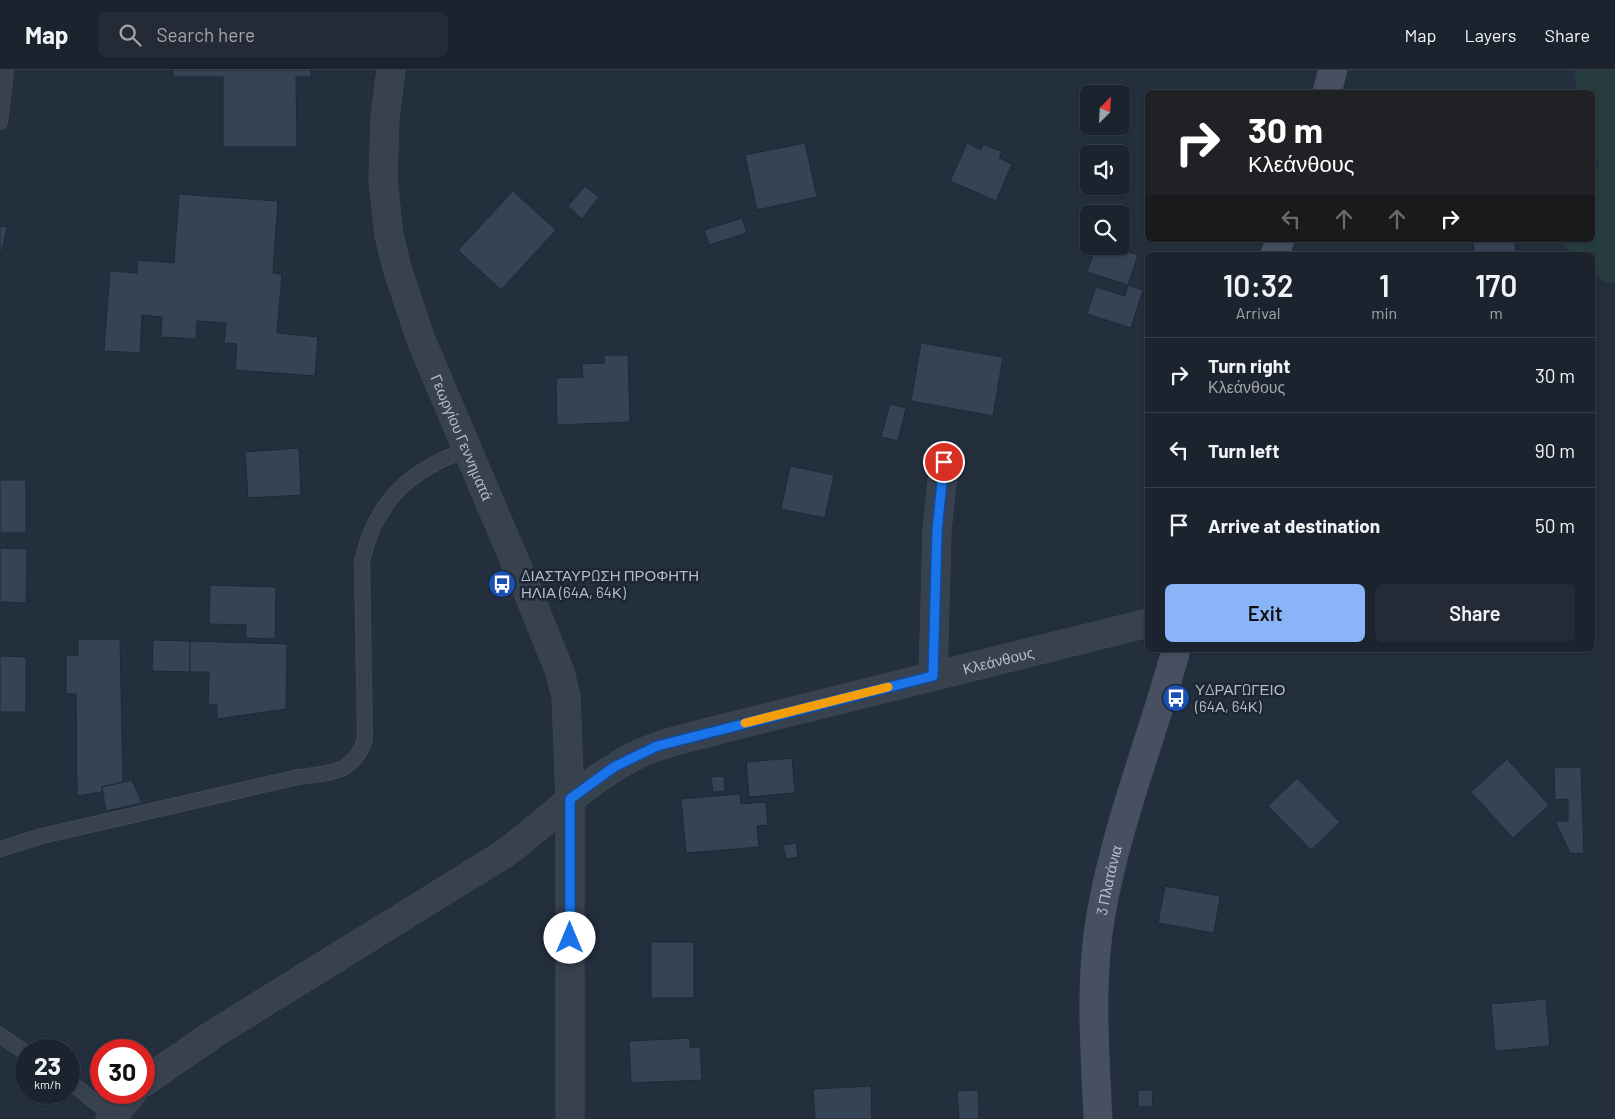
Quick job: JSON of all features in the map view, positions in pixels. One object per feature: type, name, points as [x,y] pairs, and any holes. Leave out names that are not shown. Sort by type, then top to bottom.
[{"type":"street","name":"Γεωργίου Γεννηματά","points":[[391,70],[383,148],[384,189],[389,235],[408,304],[421,340],[560,672],[566,697],[570,799],[570,1119]]},
{"type":"street","points":[[1328,90],[1333,70]]},
{"type":"street","points":[[933,676],[937,531],[944,462]]},
{"type":"street","name":"Κλεάνθους","points":[[155,1075],[240,1018],[504,854],[529,836],[570,799],[614,767],[657,746],[1145,624]]},
{"type":"street","name":"3 Πλατάνια","points":[[1098,1119],[1094,992],[1101,913],[1123,821],[1175,652]]},
{"type":"street","points":[[112,1117],[123,1104]]},
{"type":"lane","points":[[0,122],[6,70]]},
{"type":"lane","points":[[0,849],[42,836],[298,777],[334,772],[346,766],[356,757],[365,739],[362,561],[367,539],[376,518],[396,491],[424,469],[446,457],[468,449]]},
{"type":"lane","points":[[0,1035],[15,1045]]},
{"type":"lane","points":[[80,1090],[112,1117]]},
{"type":"green space","points":[[1574,70],[1615,70],[1615,284],[1603,281],[1595,273],[1595,252],[1571,252],[1560,242],[1595,242],[1595,171],[1599,169],[1595,153],[1595,90],[1577,90]]},
{"type":"building","points":[[173,70],[311,70],[311,77],[296,77],[297,147],[223,147],[223,77],[173,77]]},
{"type":"building","points":[[805,143],[817,197],[757,210],[745,155]]},
{"type":"building","points":[[967,143],[981,150],[983,144],[1002,152],[999,158],[1012,164],[996,201],[950,181]]},
{"type":"building","points":[[585,186],[599,197],[582,219],[568,206]]},
{"type":"building","points":[[513,191],[556,230],[501,290],[458,250]]},
{"type":"building","points":[[179,194],[278,201],[273,273],[282,274],[277,333],[318,337],[315,376],[235,370],[237,344],[224,343],[226,323],[197,321],[196,339],[161,337],[162,317],[142,315],[140,353],[104,351],[110,271],[137,273],[137,260],[174,263]]},
{"type":"building","points":[[742,218],[747,233],[709,245],[704,230]]},
{"type":"building","points":[[0,226],[7,227],[0,259]]},
{"type":"building","points":[[1473,242],[1515,242],[1516,252],[1474,252]]},
{"type":"building","points":[[1130,252],[1138,255],[1128,285],[1087,272],[1093,255],[1130,255]]},
{"type":"building","points":[[1128,285],[1143,290],[1131,328],[1087,314],[1096,287],[1125,296]]},
{"type":"building","points":[[921,343],[1003,357],[993,416],[911,401]]},
{"type":"building","points":[[604,355],[628,355],[630,422],[557,425],[556,378],[583,377],[582,364],[604,363]]},
{"type":"building","points":[[890,404],[906,408],[898,441],[881,437]]},
{"type":"building","points":[[299,448],[301,495],[248,498],[245,452]]},
{"type":"building","points":[[790,466],[834,475],[825,518],[781,509]]},
{"type":"building","points":[[0,480],[26,480],[26,533],[0,533]]},
{"type":"building","points":[[0,548],[27,549],[26,603],[0,602]]},
{"type":"building","points":[[210,585],[276,587],[275,639],[246,638],[246,625],[209,624]]},
{"type":"building","points":[[78,639],[120,639],[123,782],[102,787],[102,792],[77,796],[76,694],[66,694],[66,655],[78,655]]},
{"type":"building","points":[[153,640],[190,641],[190,672],[152,671]]},
{"type":"building","points":[[190,641],[287,644],[286,709],[217,719],[217,705],[208,705],[209,672],[190,672]]},
{"type":"building","points":[[0,656],[26,657],[26,712],[0,712]]},
{"type":"building","points":[[792,758],[795,793],[749,797],[746,762]]},
{"type":"building","points":[[1507,759],[1549,805],[1513,838],[1471,792]]},
{"type":"building","points":[[1554,767],[1581,767],[1584,854],[1570,853],[1555,821],[1568,821],[1568,799],[1555,800]]},
{"type":"building","points":[[724,776],[725,791],[713,792],[711,777]]},
{"type":"building","points":[[1297,778],[1340,822],[1311,850],[1268,806]]},
{"type":"building","points":[[132,780],[142,803],[106,811],[102,787]]},
{"type":"building","points":[[740,794],[741,804],[766,802],[768,825],[757,826],[759,847],[686,853],[681,799]]},
{"type":"building","points":[[796,843],[798,857],[786,859],[783,845]]},
{"type":"building","points":[[1165,886],[1220,896],[1214,933],[1158,923]]},
{"type":"building","points":[[651,942],[694,942],[694,998],[651,998]]},
{"type":"building","points":[[1546,999],[1550,1046],[1495,1051],[1491,1004]]},
{"type":"building","points":[[690,1038],[690,1047],[700,1047],[702,1080],[631,1083],[629,1041]]},
{"type":"building","points":[[871,1086],[872,1119],[815,1119],[813,1089]]},
{"type":"building","points":[[978,1090],[979,1119],[959,1119],[957,1091]]},
{"type":"building","points":[[1138,1090],[1153,1090],[1152,1107],[1138,1107]]},
{"type":"slow traffic","points":[[745,723],[888,687]]},
{"type":"place","name":"ΔΙΑΣΤΑΥΡΩΣΗ ΠΡΟΦΗΤΗ ΗΛΙΑ (64Α, 64Κ)","points":[[502,584]]},
{"type":"place","name":"ΥΔΡΑΓΩΓΕΙΟ (64Α, 64Κ)","points":[[1176,698]]},
{"type":"route","points":[[570,938],[570,799],[614,767],[657,746],[933,676],[937,531],[944,462]]}]
